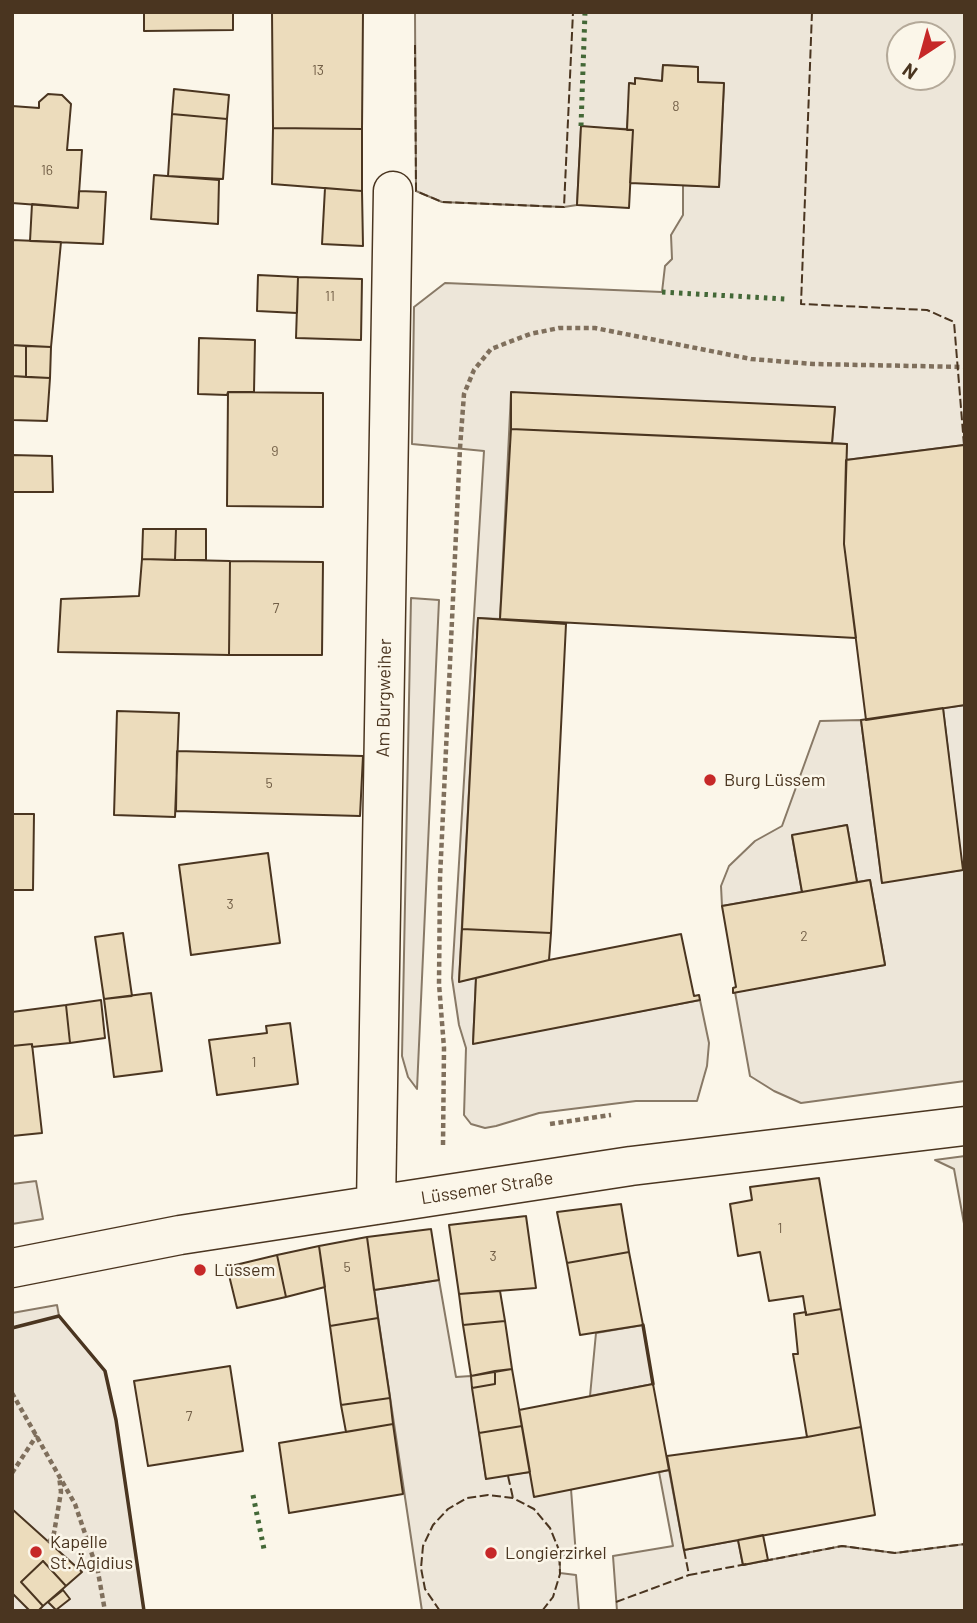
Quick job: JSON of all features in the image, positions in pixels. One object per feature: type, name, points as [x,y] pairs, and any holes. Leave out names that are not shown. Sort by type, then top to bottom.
[{"type":"street","name":"Am Burgweiher","points":[[376,1205],[393,191]]},
{"type":"street","name":"Lüssemer Straße","points":[[12,1268],[180,1235],[631,1166],[965,1126]]},
{"type":"path","points":[[442,1195],[444,1048],[439,985],[440,878],[461,435],[464,394],[474,370],[491,349],[530,334],[559,328],[595,328],[751,359],[813,364],[965,367]]},
{"type":"path","points":[[12,1393],[75,1504],[88,1539],[105,1611]]},
{"type":"path","points":[[12,1473],[37,1435]]},
{"type":"path","points":[[50,1543],[61,1492],[58,1472]]},
{"type":"shaded area","points":[[415,12],[965,12],[965,450],[964,445],[846,460],[847,444],[832,443],[835,408],[511,393],[500,619],[478,618],[459,981],[476,978],[473,1043],[700,1000],[709,1043],[707,1066],[697,1101],[636,1101],[539,1113],[485,1128],[471,1124],[464,1115],[466,1048],[459,1025],[452,978],[484,451],[412,444],[414,307],[445,283],[662,292],[665,266],[672,259],[671,235],[683,215],[683,185],[719,187],[724,84],[698,82],[698,67],[663,65],[662,81],[635,78],[635,84],[630,83],[627,129],[581,127],[577,205],[564,207],[442,202],[416,191]]},
{"type":"shaded area","points":[[411,598],[439,600],[417,1089],[408,1077],[402,1056]]},
{"type":"shaded area","points":[[965,705],[965,1081],[801,1103],[774,1091],[750,1076],[735,992],[885,965],[870,880],[857,882],[847,825],[792,836],[802,892],[722,906],[721,886],[729,866],[755,841],[782,826],[820,721],[861,720],[882,882],[962,870],[943,708]]},
{"type":"shaded area","points":[[965,1156],[965,1229],[954,1169],[935,1160]]},
{"type":"shaded area","points":[[36,1181],[43,1219],[12,1224],[12,1184]]},
{"type":"shaded area","points":[[439,1280],[456,1377],[471,1376],[486,1478],[530,1472],[571,1489],[576,1556],[560,1556],[560,1573],[576,1575],[579,1611],[422,1611],[374,1290]]},
{"type":"shaded area","points":[[57,1305],[59,1316],[105,1371],[116,1420],[144,1611],[12,1611],[12,1313]]},
{"type":"shaded area","points":[[643,1325],[653,1384],[590,1396],[596,1333]]},
{"type":"shaded area","points":[[669,1470],[684,1550],[738,1540],[743,1565],[842,1546],[895,1553],[965,1544],[965,1611],[617,1611],[613,1556],[673,1546],[659,1472]]},
{"type":"building","points":[[144,12],[233,12],[233,30],[144,31]]},
{"type":"building","points":[[272,12],[363,12],[362,129],[273,128]]},
{"type":"building","points":[[663,65],[698,67],[698,82],[724,83],[719,187],[630,183],[633,130],[627,130],[629,83],[635,84],[635,78],[662,81]]},
{"type":"building","points":[[174,89],[229,95],[227,119],[172,114]]},
{"type":"building","points":[[48,94],[62,95],[71,104],[67,150],[82,150],[78,208],[12,203],[12,106],[39,108],[39,102]]},
{"type":"building","points":[[172,114],[227,119],[223,179],[168,176]]},
{"type":"building","points":[[581,126],[633,130],[629,208],[577,205]]},
{"type":"building","points":[[273,128],[362,129],[362,191],[272,184]]},
{"type":"building","points":[[154,175],[219,180],[218,224],[151,219]]},
{"type":"building","points":[[325,188],[362,191],[363,246],[322,244]]},
{"type":"building","points":[[79,191],[106,192],[103,244],[30,241],[32,204],[78,208]]},
{"type":"building","points":[[12,240],[61,242],[51,347],[12,345]]},
{"type":"building","points":[[258,275],[298,277],[297,313],[257,311]]},
{"type":"building","points":[[298,277],[362,279],[361,340],[296,338]]},
{"type":"building","points":[[199,338],[255,340],[254,392],[198,394]]},
{"type":"building","points":[[12,345],[26,346],[26,377],[12,376]]},
{"type":"building","points":[[26,346],[51,347],[50,378],[26,377]]},
{"type":"building","points":[[12,376],[50,378],[47,421],[12,420]]},
{"type":"building","points":[[228,392],[323,393],[323,507],[227,506]]},
{"type":"building","points":[[511,392],[835,407],[832,443],[511,429]]},
{"type":"building","points":[[511,429],[847,444],[844,544],[856,638],[500,619]]},
{"type":"building","points":[[964,445],[965,705],[866,720],[844,544],[846,460]]},
{"type":"building","points":[[12,455],[52,456],[53,492],[12,492]]},
{"type":"building","points":[[143,529],[176,529],[175,560],[142,559]]},
{"type":"building","points":[[176,529],[206,529],[206,560],[175,560]]},
{"type":"building","points":[[142,559],[230,561],[229,655],[58,652],[61,599],[139,596]]},
{"type":"building","points":[[230,561],[323,562],[322,655],[229,655]]},
{"type":"building","points":[[478,618],[566,624],[551,933],[462,929]]},
{"type":"building","points":[[943,708],[963,870],[882,883],[861,720]]},
{"type":"building","points":[[117,711],[179,713],[175,817],[114,815]]},
{"type":"building","points":[[177,751],[363,756],[360,816],[176,811]]},
{"type":"building","points":[[12,814],[34,814],[33,890],[12,890]]},
{"type":"building","points":[[847,825],[857,882],[802,892],[792,835]]},
{"type":"building","points":[[268,853],[280,943],[191,955],[179,865]]},
{"type":"building","points":[[870,880],[885,965],[733,993],[733,988],[736,987],[722,906]]},
{"type":"building","points":[[462,929],[551,933],[549,960],[459,982]]},
{"type":"building","points":[[123,933],[132,996],[104,999],[95,937]]},
{"type":"building","points":[[681,934],[694,996],[699,995],[700,1000],[473,1044],[476,978],[549,960]]},
{"type":"building","points":[[151,993],[162,1071],[114,1077],[104,999]]},
{"type":"building","points":[[101,1000],[105,1038],[70,1043],[66,1005]]},
{"type":"building","points":[[66,1005],[70,1043],[12,1046],[12,1012]]},
{"type":"building","points":[[290,1023],[298,1084],[217,1095],[209,1040],[267,1033],[266,1026]]},
{"type":"building","points":[[32,1044],[42,1133],[12,1136],[12,1046]]},
{"type":"building","points":[[819,1178],[841,1309],[806,1315],[803,1296],[769,1301],[760,1252],[738,1256],[730,1204],[752,1200],[750,1187]]},
{"type":"building","points":[[621,1204],[629,1252],[567,1263],[557,1212]]},
{"type":"building","points":[[526,1216],[536,1288],[459,1294],[449,1225]]},
{"type":"building","points":[[431,1229],[439,1280],[374,1290],[367,1237]]},
{"type":"building","points":[[367,1237],[378,1318],[330,1326],[319,1246]]},
{"type":"building","points":[[319,1246],[325,1287],[286,1297],[277,1255]]},
{"type":"building","points":[[629,1252],[643,1325],[580,1335],[567,1263]]},
{"type":"building","points":[[277,1255],[286,1297],[237,1308],[227,1267]]},
{"type":"building","points":[[500,1291],[505,1321],[463,1325],[459,1294]]},
{"type":"building","points":[[841,1309],[861,1427],[807,1437],[793,1354],[798,1354],[794,1314],[806,1312],[806,1315]]},
{"type":"building","points":[[378,1318],[390,1398],[341,1405],[330,1326]]},
{"type":"building","points":[[505,1321],[512,1369],[471,1376],[463,1325]]},
{"type":"building","points":[[230,1366],[243,1451],[148,1466],[134,1381]]},
{"type":"building","points":[[512,1369],[522,1426],[479,1433],[472,1388],[495,1384],[495,1371]]},
{"type":"building","points":[[495,1371],[495,1384],[472,1388],[471,1376]]},
{"type":"building","points":[[653,1384],[669,1470],[534,1497],[519,1410]]},
{"type":"building","points":[[390,1398],[393,1424],[346,1432],[341,1405]]},
{"type":"building","points":[[393,1424],[403,1494],[289,1513],[279,1443]]},
{"type":"building","points":[[522,1426],[530,1472],[486,1479],[479,1433]]},
{"type":"building","points":[[861,1427],[875,1515],[684,1550],[667,1456]]},
{"type":"building","name":"Kapelle St. Ägidius","points":[[12,1509],[82,1572],[66,1586],[43,1561],[21,1582],[43,1606],[38,1611],[30,1611],[12,1593]]},
{"type":"building","points":[[763,1535],[768,1560],[743,1565],[738,1540]]},
{"type":"building","points":[[43,1561],[66,1586],[43,1606],[21,1582]]},
{"type":"building","points":[[63,1590],[70,1599],[56,1610],[48,1602]]},
{"type":"hedge","points":[[581,126],[585,12]]},
{"type":"hedge","points":[[662,292],[785,299]]},
{"type":"hedge","points":[[253,1495],[264,1549]]},
{"type":"fence","points":[[415,45],[416,191],[442,202],[564,207],[573,12]]},
{"type":"fence","points":[[812,12],[801,304],[927,310],[954,322],[964,445]]},
{"type":"fence","points":[[508,1476],[513,1498]]},
{"type":"fence","points":[[440,1611],[425,1589],[421,1568],[423,1546],[433,1525],[448,1509],[467,1498],[488,1495],[513,1498],[534,1509],[550,1528],[559,1550],[560,1574],[553,1597],[542,1611]]},
{"type":"fence","points":[[764,1561],[842,1546],[895,1553],[965,1544]]},
{"type":"fence","points":[[684,1550],[689,1575],[747,1564]]},
{"type":"fence","points":[[616,1602],[689,1575]]},
{"type":"wall","points":[[12,1328],[59,1316],[105,1371],[116,1420],[144,1611]]},
{"type":"wall","points":[[643,1325],[653,1384]]},
{"type":"place","name":"Burg Lüssem","points":[[710,780]]},
{"type":"place","name":"Lüssem","points":[[200,1270]]},
{"type":"place","name":"Kapelle St. Ägidius","points":[[36,1552]]},
{"type":"place","name":"Longierzirkel","points":[[491,1553]]}]
